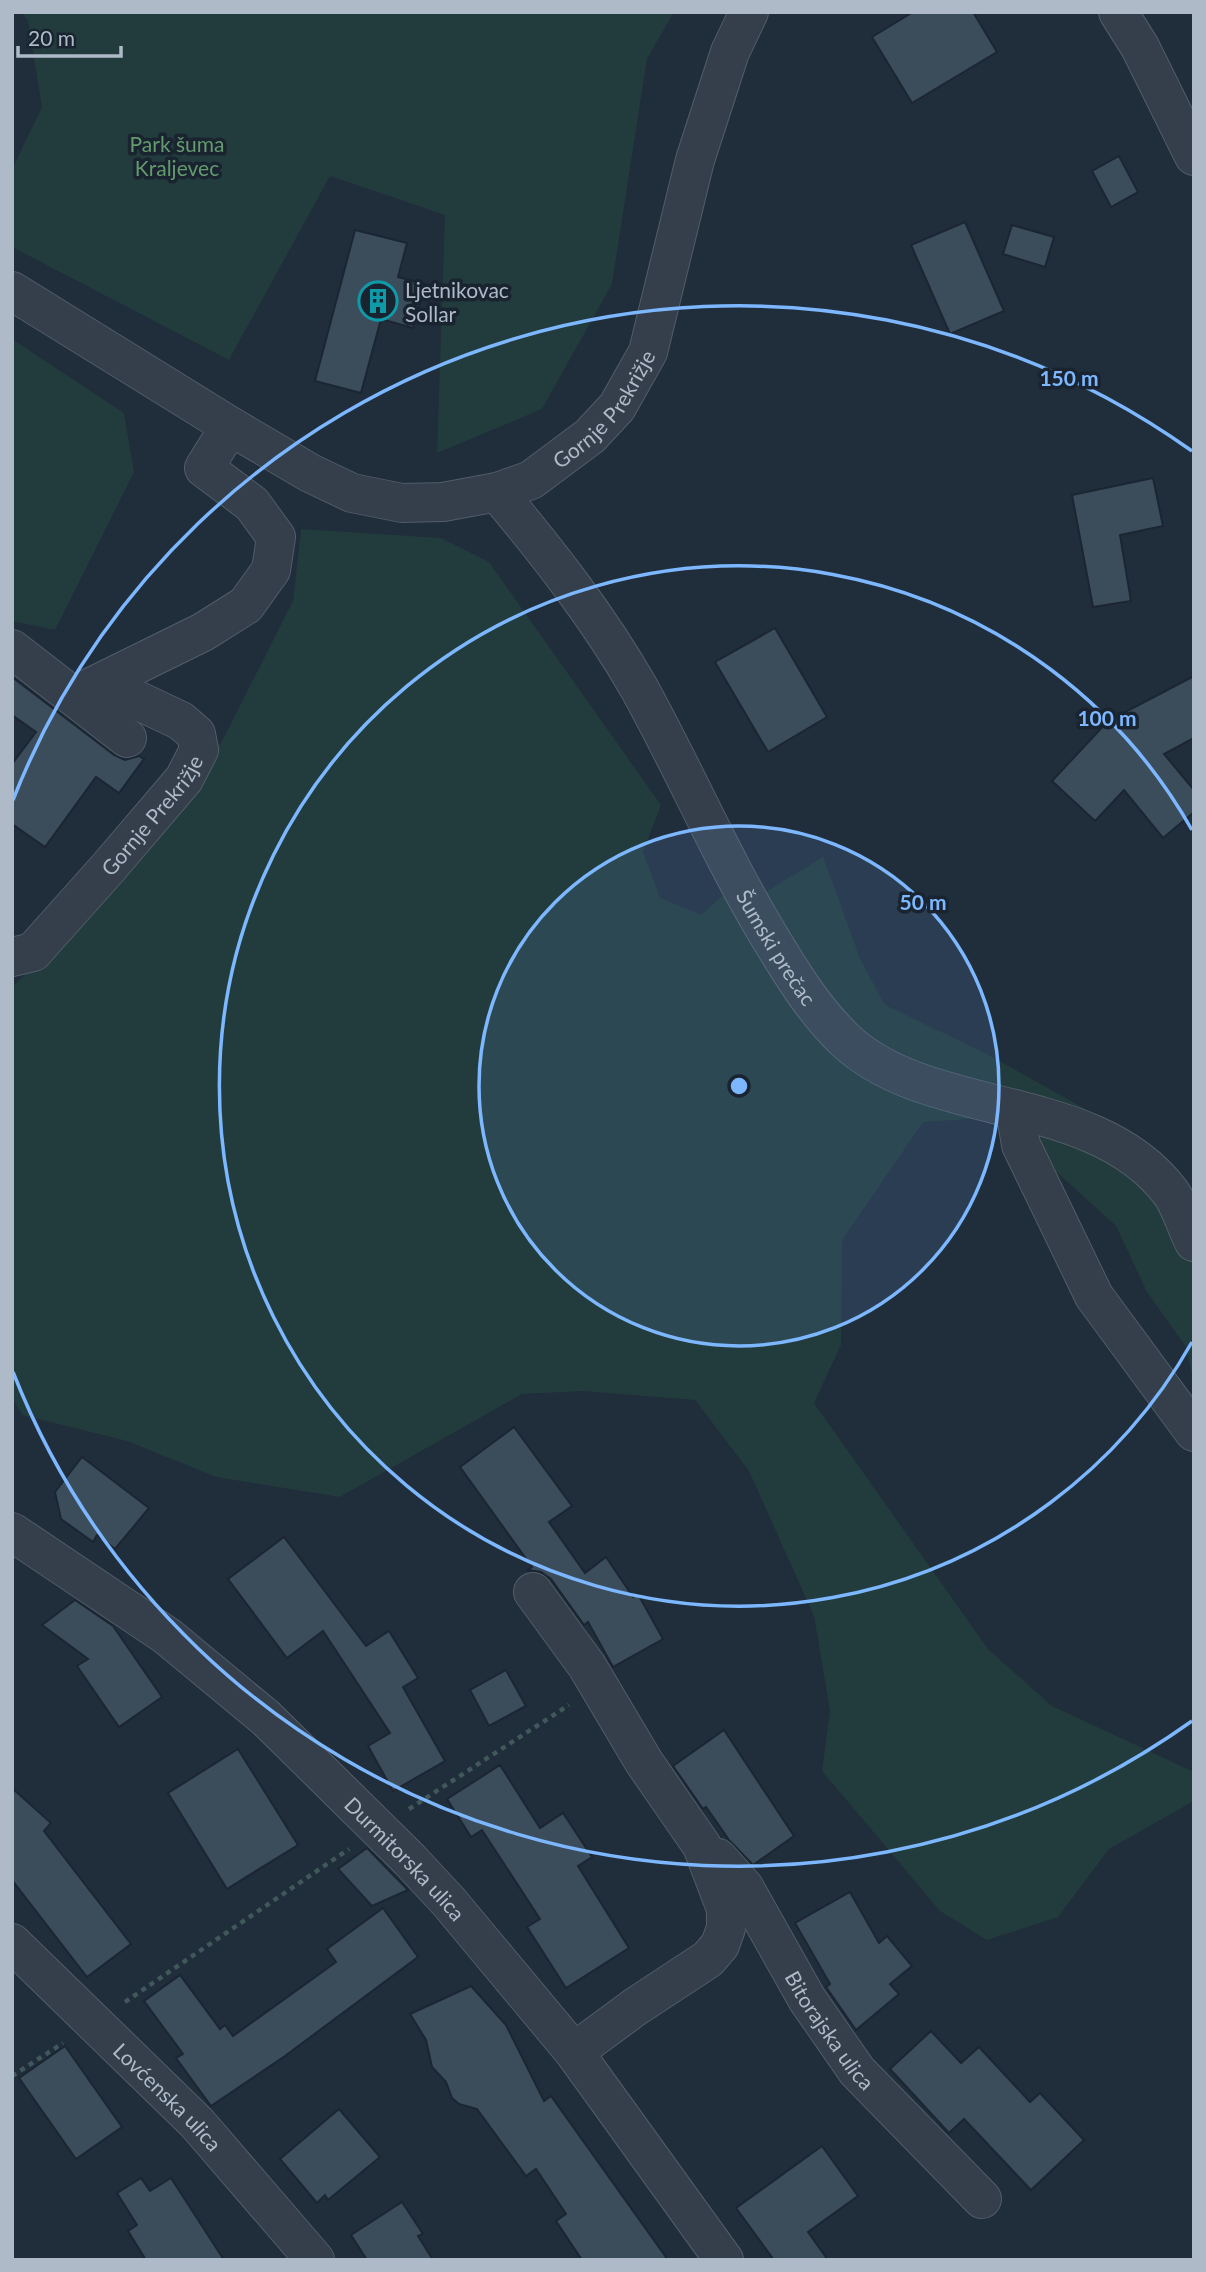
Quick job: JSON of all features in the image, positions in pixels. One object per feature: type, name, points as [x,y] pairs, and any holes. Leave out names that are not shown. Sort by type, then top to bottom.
[{"type":"street","name":"Gornje Prekrižje","points":[[12,291],[230,426],[310,473],[352,493],[402,503],[443,502],[497,492],[531,481],[590,436],[617,407],[648,352],[695,160],[730,52],[749,12]]},
{"type":"street","points":[[1118,12],[1140,47],[1194,156]]},
{"type":"street","points":[[88,690],[203,632],[246,606],[271,570],[276,537],[252,504],[204,468],[230,426]]},
{"type":"street","name":"Šumski prečac","points":[[497,492],[571,584],[638,688],[722,855],[802,992],[819,1013],[848,1042],[875,1062],[959,1094],[1082,1128],[1128,1154],[1153,1174],[1172,1195],[1194,1242]]},
{"type":"street","points":[[12,649],[88,690],[127,738]]},
{"type":"street","name":"Gornje Prekrižje","points":[[12,957],[33,951],[66,915],[184,779],[199,750],[196,734],[181,721],[88,690]]},
{"type":"street","points":[[1015,1109],[1021,1145],[1094,1296],[1194,1432]]},
{"type":"street","name":"Durmitorska ulica","points":[[12,1532],[167,1636],[275,1726],[449,1902],[574,2052],[724,2260]]},
{"type":"street","name":"Bitorajska ulica","points":[[533,1592],[581,1657],[644,1762],[702,1846],[726,1909],[726,1928],[720,1945],[694,1971],[635,2007],[574,2052]]},
{"type":"street","name":"Bitorajska ulica","points":[[702,1846],[725,1864],[744,1887],[807,1999],[858,2071],[982,2199]]},
{"type":"street","name":"Lovćenska ulica","points":[[12,1943],[197,2123],[315,2260]]},
{"type":"path","points":[[12,2077],[64,2041]]},
{"type":"green space","name":"Park šuma Kraljevec","points":[[21,12],[674,12],[647,59],[612,284],[542,409],[437,453],[445,215],[330,176],[229,360],[12,247],[12,169],[42,107],[28,21]]},
{"type":"green space","points":[[12,339],[124,413],[134,472],[55,630],[12,621]]},
{"type":"green space","points":[[301,529],[441,538],[489,562],[661,805],[643,852],[660,898],[701,915],[727,892],[766,892],[823,857],[861,961],[885,1005],[985,1053],[1098,1116],[1144,1179],[1166,1200],[1194,1261],[1194,1383],[1186,1347],[1147,1292],[1116,1226],[1039,1156],[985,1118],[923,1122],[842,1240],[841,1345],[814,1403],[988,1649],[1052,1706],[1194,1772],[1194,1801],[1109,1849],[1058,1917],[987,1940],[940,1911],[822,1771],[830,1711],[814,1616],[749,1471],[695,1400],[583,1391],[522,1394],[340,1497],[216,1477],[127,1441],[22,1415],[12,1397],[12,987],[67,934],[222,741],[293,601]]},
{"type":"building","points":[[913,12],[973,12],[997,52],[912,103],[872,37]]},
{"type":"building","points":[[1119,156],[1138,192],[1111,207],[1092,171]]},
{"type":"building","points":[[965,222],[1004,311],[950,334],[911,245]]},
{"type":"building","points":[[1012,225],[1054,237],[1045,267],[1003,254]]},
{"type":"building","name":"Ljetnikovac Sollar","points":[[355,230],[407,243],[398,277],[425,284],[413,328],[381,319],[361,393],[315,381]]},
{"type":"building","points":[[1153,478],[1163,526],[1120,535],[1131,601],[1093,607],[1072,495]]},
{"type":"building","points":[[775,628],[827,717],[768,752],[715,662]]},
{"type":"building","points":[[1194,676],[1194,738],[1164,754],[1194,790],[1194,812],[1163,838],[1124,790],[1095,821],[1052,781],[1108,721]]},
{"type":"building","points":[[12,677],[114,755],[125,760],[139,756],[144,759],[119,793],[96,777],[45,847],[12,824],[12,764],[36,732],[12,715]]},
{"type":"building","points":[[514,1427],[572,1506],[549,1522],[585,1573],[606,1557],[633,1597],[638,1594],[663,1639],[613,1667],[588,1622],[584,1625],[551,1579],[541,1572],[528,1570],[532,1567],[460,1467]]},
{"type":"building","points":[[82,1457],[149,1508],[115,1549],[97,1535],[93,1542],[61,1519],[55,1492]]},
{"type":"building","points":[[284,1537],[366,1646],[389,1631],[418,1678],[403,1687],[445,1761],[393,1791],[368,1746],[390,1733],[323,1631],[287,1658],[228,1579]]},
{"type":"building","points":[[75,1600],[113,1626],[162,1697],[119,1727],[77,1666],[88,1659],[42,1625]]},
{"type":"building","points":[[506,1670],[526,1706],[489,1726],[470,1690]]},
{"type":"building","points":[[724,1730],[794,1836],[753,1865],[729,1840],[706,1807],[703,1809],[673,1766]]},
{"type":"building","points":[[238,1749],[298,1845],[227,1889],[168,1793]]},
{"type":"building","points":[[500,1765],[540,1828],[563,1813],[592,1857],[578,1866],[629,1948],[566,1988],[527,1927],[540,1919],[482,1830],[471,1837],[447,1799]]},
{"type":"building","points":[[12,1788],[51,1823],[44,1831],[131,1944],[87,1977],[12,1880]]},
{"type":"building","points":[[367,1848],[408,1890],[372,1906],[338,1869]]},
{"type":"building","points":[[850,1892],[879,1943],[887,1936],[912,1966],[890,1984],[899,1994],[856,2030],[826,1987],[830,1984],[795,1923]]},
{"type":"building","points":[[383,1908],[418,1957],[285,2056],[211,2106],[176,2058],[183,2054],[144,2001],[180,1975],[220,2029],[225,2025],[233,2036],[336,1962],[327,1949]]},
{"type":"building","points":[[471,1986],[506,2025],[544,2101],[551,2096],[668,2260],[582,2260],[556,2221],[566,2214],[536,2169],[526,2176],[477,2109],[459,2104],[452,2098],[446,2082],[432,2067],[426,2040],[410,2014]]},
{"type":"building","points":[[931,2031],[961,2063],[979,2047],[1030,2102],[1040,2093],[1084,2140],[1031,2190],[964,2119],[949,2133],[890,2069]]},
{"type":"building","points":[[65,2046],[122,2127],[76,2159],[19,2078]]},
{"type":"building","points":[[339,2109],[380,2157],[328,2200],[325,2195],[317,2203],[280,2159]]},
{"type":"building","points":[[822,2146],[858,2196],[808,2232],[828,2260],[774,2260],[736,2208]]},
{"type":"building","points":[[141,2178],[150,2191],[171,2178],[224,2260],[146,2260],[128,2231],[137,2225],[117,2193]]},
{"type":"building","points":[[402,2202],[423,2234],[418,2236],[433,2260],[367,2260],[351,2235]]},
{"type":"place","name":"Ljetnikovac Sollar","points":[[378,301]]}]
